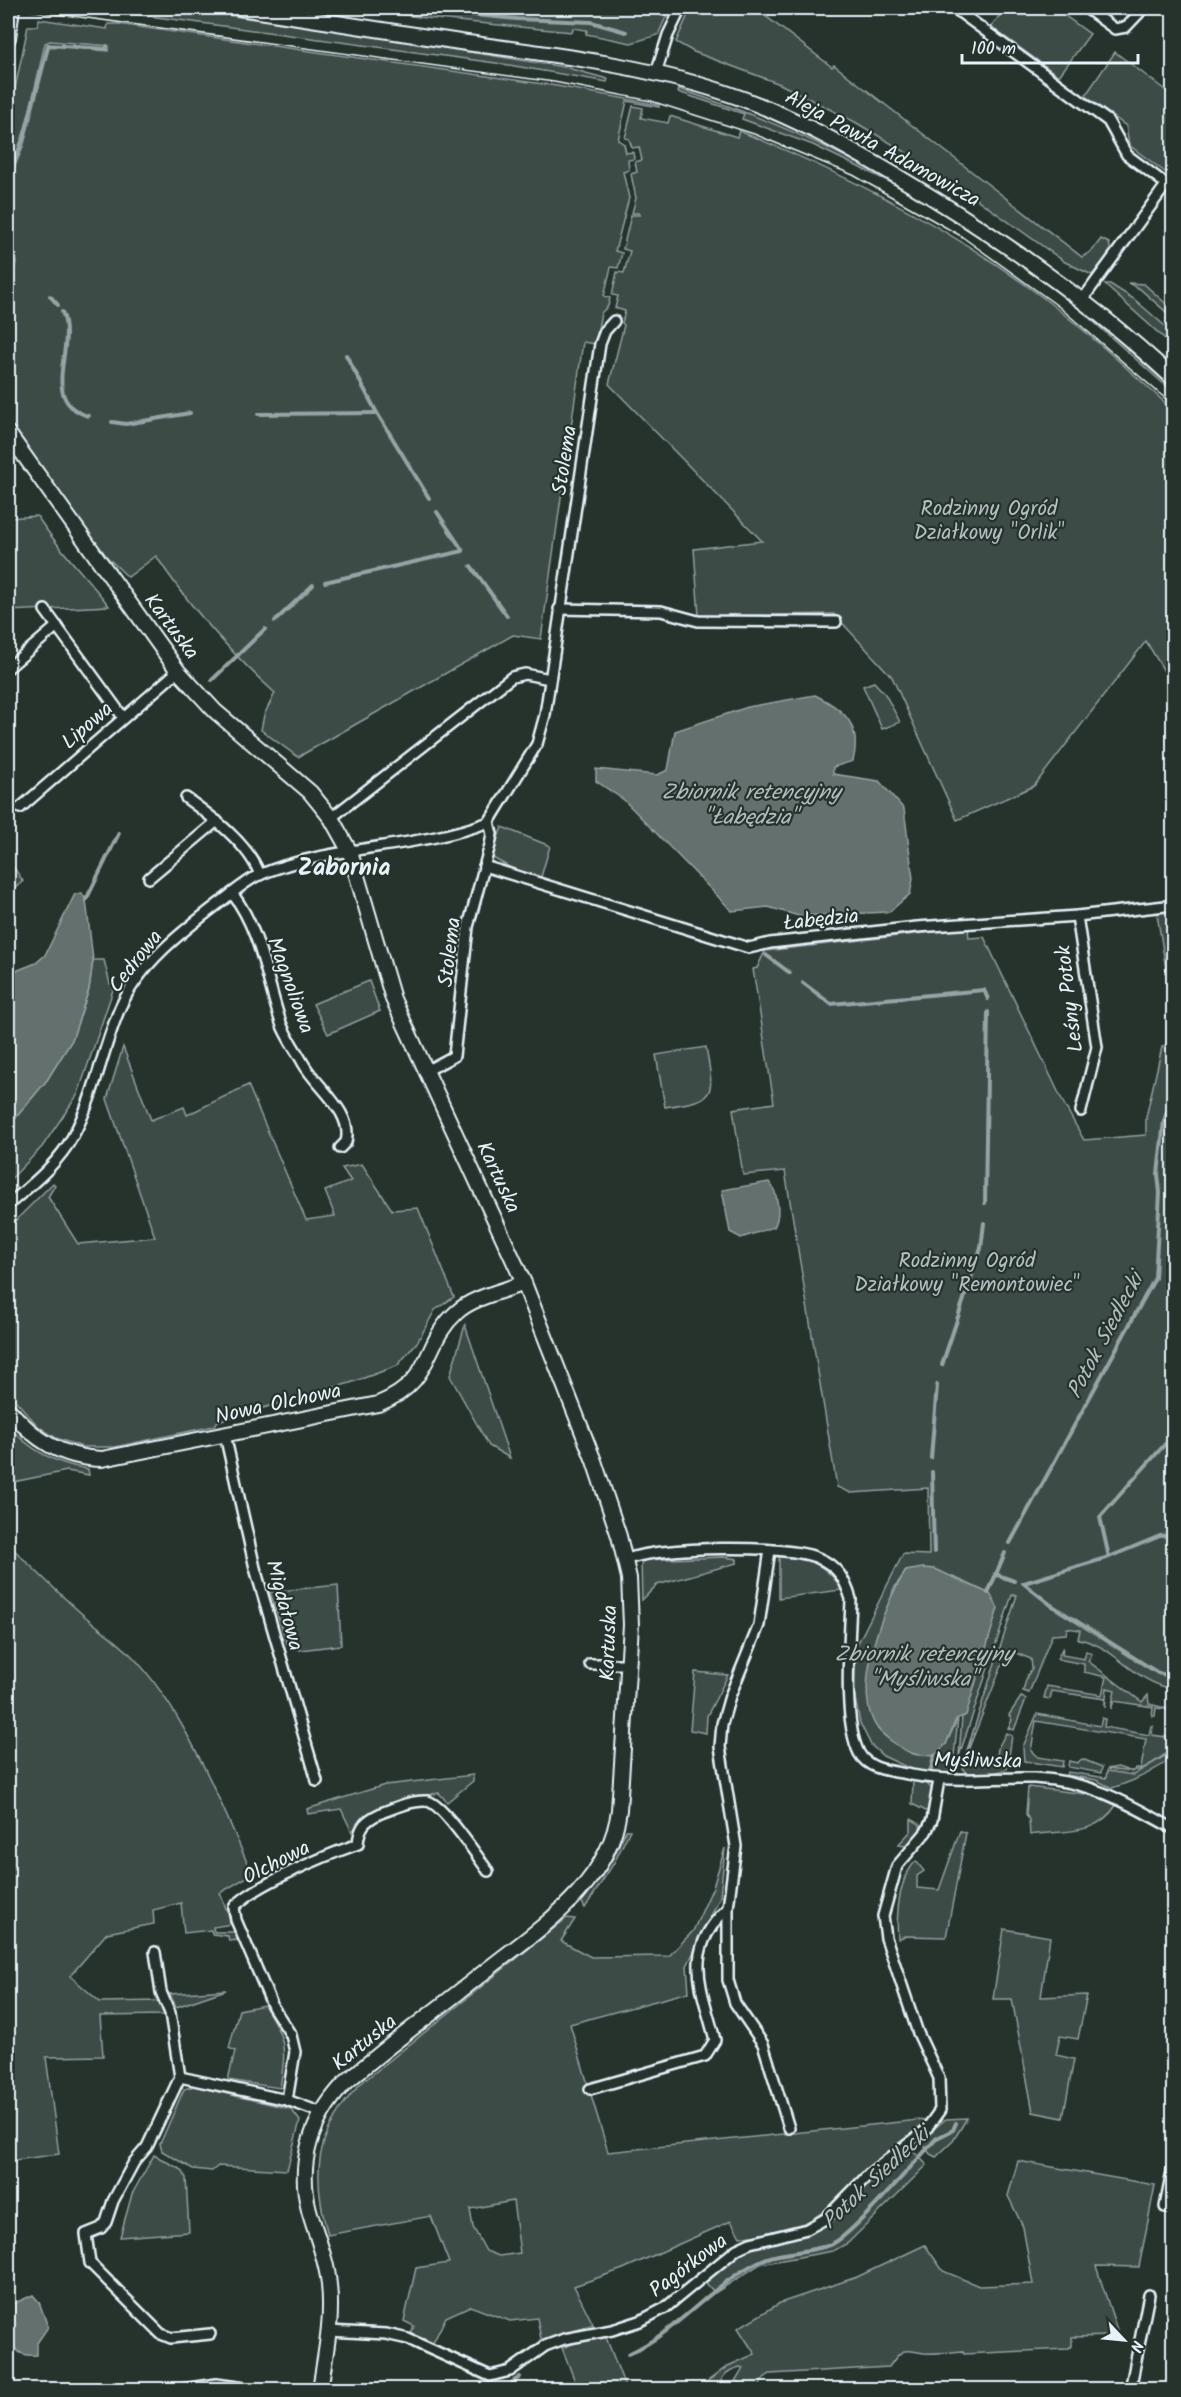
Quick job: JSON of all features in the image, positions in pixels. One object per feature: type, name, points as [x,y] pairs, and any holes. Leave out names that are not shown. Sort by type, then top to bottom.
[{"type":"street","points":[[8,38],[12,8]]},
{"type":"street","name":"Aleja Pawła Adamowicza","points":[[240,8],[656,73],[770,108],[811,128],[998,238],[1083,299],[1173,379]]},
{"type":"street","points":[[656,73],[668,35],[681,8]]},
{"type":"street","points":[[954,8],[1108,121],[1127,155],[1170,188],[1083,299]]},
{"type":"street","points":[[1086,8],[1115,29],[1126,27],[1144,8]]},
{"type":"street","name":"Stolema","points":[[426,1071],[454,1056],[468,927],[492,834],[489,822],[537,744],[545,715],[600,344],[605,330],[614,321]]},
{"type":"street","name":"Kartuska","points":[[8,433],[178,671],[215,711],[301,783],[331,818],[350,852],[393,999],[524,1283],[594,1461],[626,1560],[631,1598],[629,1664],[617,1823],[612,1842],[596,1869],[557,1914],[353,2076],[321,2113],[309,2141],[305,2173],[309,2209],[329,2284],[328,2331],[320,2390]]},
{"type":"street","points":[[559,609],[661,611],[698,621],[836,622]]},
{"type":"street","points":[[45,610],[123,717]]},
{"type":"street","points":[[8,668],[57,626]]},
{"type":"street","name":"Lipowa","points":[[20,808],[178,671]]},
{"type":"street","points":[[331,818],[512,677],[525,674],[550,679]]},
{"type":"street","points":[[186,798],[217,821],[256,866],[260,875]]},
{"type":"street","points":[[149,878],[217,821]]},
{"type":"street","points":[[350,852],[437,839],[489,822]]},
{"type":"street","name":"Cedrowa","points":[[8,1205],[57,1159],[72,1138],[88,1102],[120,1008],[130,990],[166,946],[232,893],[260,875],[327,855],[350,852]]},
{"type":"street","name":"Łabędzia","points":[[484,866],[749,948],[770,942],[917,927],[1077,916],[1173,904]]},
{"type":"street","name":"Magnoliowa","points":[[232,893],[263,952],[282,1025],[309,1075],[338,1109],[348,1126],[346,1142],[340,1148]]},
{"type":"street","name":"Leśny Potok","points":[[1077,916],[1097,1047],[1081,1112]]},
{"type":"street","name":"Nowa Olchowa","points":[[8,1408],[44,1443],[70,1455],[87,1458],[117,1457],[378,1404],[395,1397],[416,1379],[444,1328],[459,1310],[524,1283]]},
{"type":"street","name":"Migdałowa","points":[[225,1435],[255,1568],[318,1781]]},
{"type":"street","points":[[770,1550],[759,1625],[730,1695],[722,1724],[720,1747],[736,1846],[728,1908],[728,1980],[735,2003],[763,2044],[789,2128]]},
{"type":"street","name":"Myśliwska","points":[[626,1560],[652,1552],[770,1550],[801,1552],[819,1558],[837,1569],[845,1580],[851,1599],[850,1724],[860,1754],[867,1762],[884,1769],[939,1780],[1037,1779],[1088,1787],[1110,1794],[1173,1829]]},
{"type":"street","points":[[590,1664],[629,1664]]},
{"type":"street","name":"Pagórkowa","points":[[328,2331],[386,2334],[408,2339],[484,2375],[510,2371],[545,2346],[640,2320],[665,2308],[737,2249],[750,2243],[807,2229],[825,2219],[870,2173],[925,2131],[940,2110],[939,2078],[918,2033],[886,1938],[883,1916],[897,1866],[926,1832],[932,1820],[939,1780]]},
{"type":"street","name":"Olchowa","points":[[287,2100],[295,2052],[291,2035],[273,2007],[236,1920],[234,1907],[242,1899],[283,1878],[358,1844],[361,1828],[369,1819],[429,1801],[441,1811],[488,1871]]},
{"type":"street","points":[[590,2089],[705,2056],[710,2051],[715,2040],[697,1970],[698,1955],[713,1925],[728,1908]]},
{"type":"street","points":[[155,1952],[162,1992],[170,2013],[180,2077],[147,2147],[134,2162],[113,2201],[106,2222],[101,2228],[86,2234],[90,2263],[161,2334],[171,2338],[210,2334]]},
{"type":"street","points":[[180,2077],[287,2100],[321,2113]]},
{"type":"street","points":[[1165,2207],[1173,2162]]},
{"type":"street","points":[[1130,2390],[1149,2295]]},
{"type":"street","points":[[176,2390],[216,2384],[260,2390]]},
{"type":"green space","points":[[120,8],[178,8],[344,32],[564,67],[608,79],[607,82],[503,64],[120,12]]},
{"type":"green space","points":[[355,8],[670,8],[658,35],[631,43],[586,34],[587,30],[573,28],[572,32],[426,18]]},
{"type":"green space","points":[[691,8],[755,8],[832,67],[834,65],[1082,257],[1092,251],[1101,239],[1109,243],[1111,252],[1092,275],[1065,262],[975,198],[926,170],[904,151],[855,122],[780,84],[694,52],[676,42]]},
{"type":"green space","points":[[1005,8],[1054,8],[1090,34],[1059,76],[991,27]]},
{"type":"green space","points":[[39,19],[107,29],[108,24],[118,24],[557,86],[659,105],[659,107],[627,101],[618,140],[624,144],[626,153],[633,152],[634,159],[628,160],[629,170],[623,172],[629,198],[615,251],[622,253],[618,268],[611,267],[604,296],[610,298],[608,306],[601,313],[595,344],[583,342],[541,639],[513,635],[298,757],[261,730],[264,715],[275,693],[211,628],[156,556],[128,577],[105,555],[102,556],[8,420],[8,261],[15,267],[16,261],[8,254],[8,184],[24,144],[49,48],[52,45],[108,51],[109,46],[50,41],[45,43],[26,128],[8,174],[8,122],[28,26],[37,26]]},
{"type":"green space","points":[[1115,52],[1173,96],[1173,168],[1169,175],[1129,145],[1126,126],[1085,96]]},
{"type":"green space","points":[[679,89],[740,110],[796,133],[906,190],[813,145],[742,119],[744,114],[678,92]]},
{"type":"green space","name":"Rodzinny Ogród Działkowy \"Orlik\"","points":[[633,106],[643,108],[641,118],[668,123],[670,116],[737,137],[739,131],[819,165],[934,225],[1042,297],[1093,338],[1173,410],[1173,686],[1146,641],[1034,786],[957,820],[892,677],[834,614],[699,616],[694,549],[762,541],[609,384],[624,325],[622,323],[625,311],[615,308],[618,296],[612,295],[617,272],[624,273],[630,251],[623,249],[631,215],[640,215],[632,213],[636,198],[631,174],[637,172],[635,162],[642,160],[639,147],[632,148],[629,139],[625,138]]},
{"type":"green space","points":[[1128,283],[1144,284],[1173,310],[1173,318],[1140,289]]},
{"type":"green space","points":[[1104,284],[1110,284],[1134,299],[1173,333],[1173,346]]},
{"type":"green space","points":[[1089,314],[1173,389],[1173,392],[1087,316]]},
{"type":"green space","points":[[37,516],[109,606],[8,611],[8,518]]},
{"type":"green space","points":[[874,682],[885,694],[900,722],[882,729],[863,686]]},
{"type":"green space","points":[[502,827],[550,846],[541,877],[511,868],[491,857]]},
{"type":"green space","points":[[8,859],[23,881],[8,894]]},
{"type":"green space","points":[[1173,909],[1173,986],[1167,975],[1157,914]]},
{"type":"green space","name":"Rodzinny Ogród Działkowy \"Remontowiec\"","points":[[968,928],[969,938],[984,937],[1064,1104],[1084,1140],[1146,1135],[1146,1117],[1162,1047],[1173,1040],[1173,1689],[1146,1679],[1103,1648],[1078,1639],[1080,1630],[1067,1628],[1066,1634],[1052,1635],[1029,1693],[1023,1691],[1032,1668],[1031,1659],[1008,1650],[967,1753],[990,1762],[991,1758],[997,1756],[998,1748],[1006,1733],[1012,1736],[1007,1769],[994,1773],[967,1774],[963,1769],[966,1753],[1017,1595],[1012,1595],[960,1753],[958,1768],[962,1717],[966,1715],[990,1594],[939,1573],[906,1571],[893,1590],[870,1708],[878,1729],[911,1753],[946,1744],[958,1718],[952,1775],[913,1770],[883,1756],[871,1745],[860,1723],[854,1693],[856,1647],[903,1554],[929,1555],[928,1488],[851,1493],[837,1487],[785,1171],[743,1175],[733,1109],[774,1103],[753,969],[757,968],[765,951]]},
{"type":"green space","points":[[93,960],[104,960],[110,984],[115,984],[78,1094],[42,1147],[8,1182],[8,1127],[47,1080],[72,1040],[89,989]]},
{"type":"green space","points":[[369,981],[380,1011],[328,1034],[313,1004]]},
{"type":"green space","points":[[123,1047],[151,1120],[184,1107],[187,1115],[248,1085],[306,1220],[335,1216],[325,1191],[351,1181],[342,1168],[362,1164],[392,1210],[418,1208],[454,1297],[435,1310],[418,1341],[397,1366],[350,1383],[218,1421],[214,1426],[115,1447],[82,1447],[56,1438],[39,1427],[8,1392],[8,1228],[53,1183],[55,1185],[48,1197],[78,1244],[155,1237],[107,1099]]},
{"type":"green space","points":[[706,1047],[711,1077],[708,1093],[703,1098],[694,1101],[665,1107],[656,1055]]},
{"type":"green space","points":[[465,1325],[510,1458],[489,1446],[450,1376]]},
{"type":"green space","points":[[8,1425],[34,1449],[65,1464],[88,1469],[89,1475],[67,1471],[8,1483]]},
{"type":"green space","points":[[8,1544],[72,1605],[130,1654],[149,1676],[167,1701],[200,1758],[252,1874],[220,1893],[232,1924],[213,1927],[214,1932],[235,1932],[238,1940],[229,1941],[228,1936],[212,1934],[211,1930],[184,1933],[181,1903],[153,1910],[154,1924],[107,1933],[70,1976],[100,2002],[162,2001],[166,2015],[100,2016],[103,2056],[46,2057],[59,2154],[8,2161]]},
{"type":"green space","points":[[724,1557],[737,1559],[737,1563],[657,1585],[642,1600],[641,1560]]},
{"type":"green space","points":[[779,1557],[798,1558],[816,1564],[830,1574],[842,1590],[779,1598]]},
{"type":"green space","points":[[338,1585],[341,1645],[300,1650],[287,1644],[270,1592]]},
{"type":"green space","points":[[1063,1647],[1062,1655],[1084,1659],[1086,1651],[1092,1654],[1088,1661],[1142,1702],[1148,1695],[1149,1704],[1173,1710],[1156,1708],[1155,1716],[1152,1716],[1153,1707],[1114,1701],[1111,1709],[1115,1690],[1107,1688],[1105,1708],[1105,1699],[1052,1691],[1050,1699],[1044,1698],[1047,1686],[1102,1695],[1106,1677],[1084,1672],[1084,1664],[1057,1659]]},
{"type":"green space","points":[[695,1672],[728,1675],[707,1716],[706,1733],[690,1730]]},
{"type":"green space","points":[[1021,1697],[1026,1699],[1014,1730],[1008,1728],[1012,1720],[1009,1715]]},
{"type":"green space","points":[[1037,1714],[1100,1726],[1102,1718],[1105,1719],[1104,1727],[1149,1735],[1151,1726],[1153,1726],[1152,1735],[1173,1738],[1173,1749],[1149,1765],[1143,1768],[1133,1771],[1141,1768],[1146,1739],[1036,1721],[1031,1751],[1038,1757],[1063,1761],[1062,1767],[1024,1761],[1023,1747]]},
{"type":"green space","points":[[1173,1751],[1173,1757],[1159,1767],[1112,1788],[1096,1780],[1067,1775],[1068,1772],[1106,1778],[1107,1771],[1133,1775]]},
{"type":"green space","points":[[1082,1759],[1102,1767],[1101,1773],[1068,1767],[1069,1761],[1077,1763]]},
{"type":"green space","points":[[1118,1767],[1129,1771],[1119,1771],[1107,1769]]},
{"type":"green space","points":[[473,1775],[473,1781],[447,1802],[439,1793],[390,1803],[369,1814],[352,1832],[341,1809],[308,1814],[307,1809],[385,1785]]},
{"type":"green space","points":[[913,1781],[927,1784],[932,1789],[930,1813],[912,1804]]},
{"type":"green space","points":[[1028,1787],[1086,1794],[1117,1804],[1109,1815],[1089,1827],[1067,1832],[1030,1835],[1029,1820],[1026,1814]]},
{"type":"green space","points":[[911,1819],[920,1824],[921,1832],[906,1846],[898,1845],[911,1831]]},
{"type":"green space","points":[[626,1830],[630,1830],[614,1863],[585,1908],[582,1902],[613,1858]]},
{"type":"green space","points":[[960,1831],[966,1833],[946,1937],[905,1936],[898,1939],[897,1920],[900,1898],[910,1869],[916,1861],[924,1871],[917,1876],[917,1888],[939,1890]]},
{"type":"green space","points":[[725,1848],[720,1897],[687,1966],[689,1992],[570,2024],[608,2152],[929,2119],[867,2169],[824,2211],[808,2222],[762,2235],[740,2237],[731,2221],[623,2269],[574,2286],[593,2324],[542,2344],[537,2318],[510,2321],[470,2306],[446,2317],[433,2343],[411,2334],[414,2326],[404,2321],[416,2268],[449,2263],[431,2216],[328,2235],[319,2192],[321,2155],[325,2137],[344,2103],[359,2085],[567,1918],[575,1919],[561,1941],[591,1957],[669,1956],[693,1931],[713,1887]],"holes":[[[513,2201],[520,2253],[499,2256],[486,2251],[473,2227],[470,2209]]]},
{"type":"green space","points":[[1004,1929],[1050,1937],[1041,1997],[1087,1995],[1078,2039],[1060,2036],[1056,2055],[1074,2059],[1063,2118],[1033,2112],[1012,1999],[993,1999]]},
{"type":"green space","points":[[226,1990],[176,2007],[170,1994]]},
{"type":"green space","points":[[264,2005],[277,2027],[283,2045],[280,2088],[228,2080],[235,2051],[229,2048],[239,2010]]},
{"type":"green space","points":[[194,2086],[291,2109],[300,2121],[287,2170],[218,2166],[212,2171],[193,2169],[162,2151],[160,2144],[184,2089]]},
{"type":"green space","points":[[967,2118],[953,2141],[936,2157],[930,2154],[920,2140],[946,2119]]},
{"type":"green space","points":[[912,2150],[927,2165],[848,2243],[833,2251],[760,2264],[715,2293],[704,2281],[729,2260],[750,2248],[811,2230],[835,2211],[887,2162]]},
{"type":"green space","points":[[154,2155],[182,2170],[186,2178],[189,2232],[120,2237],[132,2194]]},
{"type":"green space","points":[[1018,2161],[1155,2185],[1139,2267],[1096,2266],[1118,2333],[1114,2336],[1072,2337],[1072,2346],[1067,2349],[964,2354],[963,2351],[924,2353],[904,2351],[889,2367],[770,2374],[764,2378],[758,2389],[745,2389],[746,2385],[735,2381],[743,2368],[740,2367],[725,2374],[721,2380],[721,2389],[697,2389],[728,2366],[755,2354],[738,2328],[780,2303],[857,2277],[925,2245],[943,2271],[979,2286],[1033,2284],[1023,2227],[1008,2196]]},
{"type":"green space","points":[[604,2332],[626,2389],[578,2389],[562,2348]]},
{"type":"water","name":"Zbiornik retencyjny \"Łabędzia\"","points":[[815,695],[843,713],[853,728],[855,748],[853,761],[833,767],[833,774],[879,781],[904,809],[913,879],[910,894],[889,912],[799,916],[768,907],[732,911],[624,800],[596,781],[596,769],[657,775],[668,770],[675,731],[748,707]]},
{"type":"water","points":[[82,893],[86,900],[93,960],[89,989],[72,1040],[47,1080],[8,1127],[8,974],[36,963],[45,955],[75,894]]},
{"type":"water","points":[[769,1182],[775,1192],[777,1204],[774,1227],[741,1238],[730,1232],[722,1190]]},
{"type":"water","name":"Zbiornik retencyjny \"Myśliwska\"","points":[[923,1568],[935,1569],[990,1594],[998,1608],[966,1715],[956,1719],[946,1744],[934,1756],[911,1753],[881,1732],[870,1713],[867,1693],[868,1671],[873,1648],[888,1604],[906,1571]]},
{"type":"water","points":[[33,2295],[39,2302],[48,2327],[37,2343],[37,2355],[27,2355],[19,2352],[11,2340],[8,2306]]},
{"type":"waterway","points":[[400,8],[517,19],[591,22],[626,32]]},
{"type":"waterway","points":[[8,179],[24,137],[48,45],[107,49],[107,46]]},
{"type":"waterway","points":[[50,296],[58,305]]},
{"type":"waterway","points":[[62,312],[66,326],[62,371],[65,398],[73,408],[88,416]]},
{"type":"waterway","points":[[346,355],[377,413],[429,498]]},
{"type":"waterway","points":[[112,422],[126,424],[190,413]]},
{"type":"waterway","points":[[258,414],[377,413]]},
{"type":"waterway","points":[[325,582],[463,551],[437,512]]},
{"type":"waterway","points":[[471,566],[507,616]]},
{"type":"waterway","points":[[275,621],[313,585]]},
{"type":"waterway","points":[[212,680],[265,629]]},
{"type":"waterway","points":[[86,900],[119,833]]},
{"type":"waterway","name":"Potok Siedlecki","points":[[1168,882],[1174,868]]},
{"type":"waterway","points":[[766,955],[790,973]]},
{"type":"waterway","points":[[803,983],[831,1004],[984,990],[988,999]]},
{"type":"waterway","points":[[985,1203],[988,1012]]},
{"type":"waterway","name":"Potok Siedlecki","points":[[1010,1543],[1155,1278],[1160,1193],[1158,1174],[1164,1121],[1174,1090]]},
{"type":"waterway","points":[[942,1365],[981,1248],[984,1223]]},
{"type":"waterway","points":[[931,1458],[937,1385]]},
{"type":"waterway","points":[[1109,1557],[1100,1517],[1174,1434]]},
{"type":"waterway","points":[[932,1472],[934,1552]]},
{"type":"waterway","points":[[1024,1583],[1109,1557],[1160,1536],[1174,1535]]},
{"type":"waterway","name":"Potok Siedlecki","points":[[988,1593],[1005,1553]]},
{"type":"waterway","points":[[995,1574],[1014,1581]]},
{"type":"waterway","points":[[1023,1583],[1051,1605],[1158,1673],[1174,1677]]},
{"type":"waterway","points":[[931,1769],[934,1756]]},
{"type":"waterway","name":"Potok Siedlecki","points":[[628,2354],[662,2334],[724,2283],[758,2262],[766,2258],[821,2248],[840,2239],[868,2213],[937,2138],[953,2130],[956,2123]]},
{"type":"waterway","name":"Potok Siedlecki","points":[[511,2383],[520,2377]]},
{"type":"tram line","points":[[14,8],[554,82],[651,101],[754,134],[853,175],[961,236],[1058,306],[1174,406]]},
{"type":"district","name":"Zabornia","points":[[344,867]]}]
